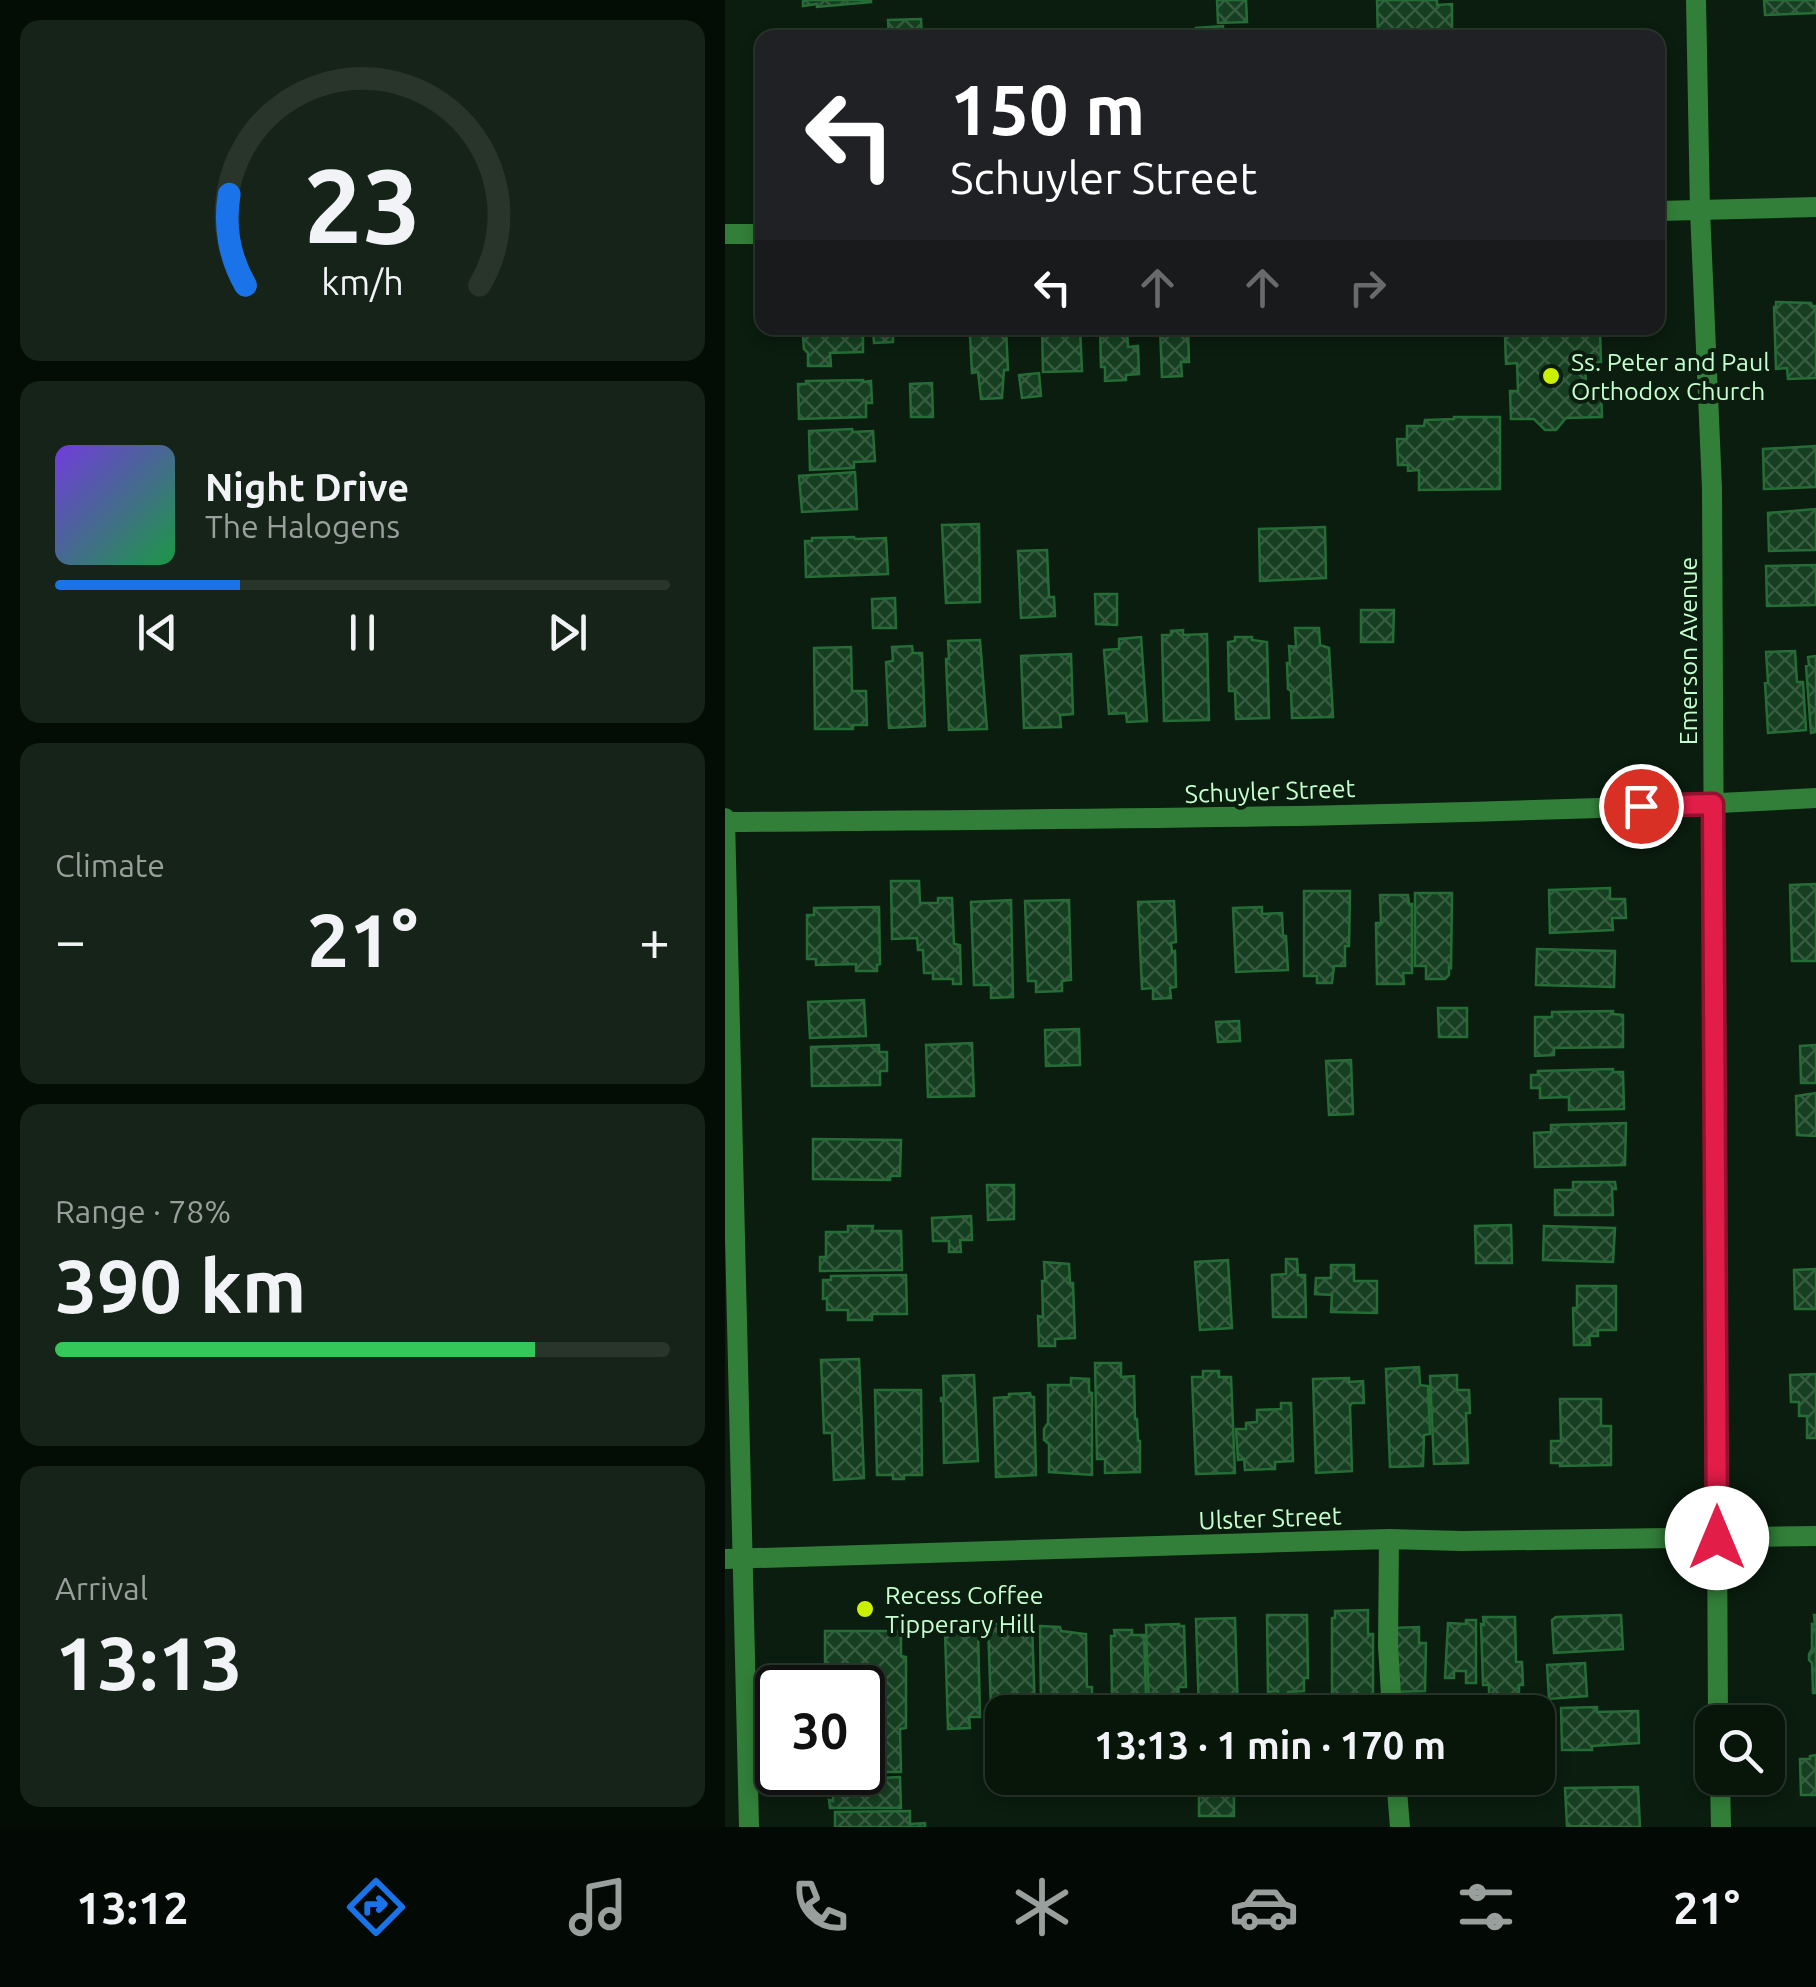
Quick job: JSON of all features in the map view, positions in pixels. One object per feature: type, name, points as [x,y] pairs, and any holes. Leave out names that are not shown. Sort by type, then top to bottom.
[{"type":"street","name":"Emerson Avenue","points":[[1696,0],[1712,488],[1719,1705]]},
{"type":"street","points":[[1665,212],[1816,207]]},
{"type":"street","points":[[725,234],[755,234]]},
{"type":"street","name":"Schuyler Street","points":[[725,820],[1153,819],[1816,798]]},
{"type":"street","points":[[725,820],[734,1559],[749,1827]]},
{"type":"street","name":"Ulster Street","points":[[734,1559],[1389,1539],[1816,1536]]},
{"type":"street","points":[[1389,1539],[1391,1695]]},
{"type":"street","points":[[1397,1795],[1399,1827]]},
{"type":"street","points":[[1720,1795],[1721,1827]]},
{"type":"building","points":[[803,0],[871,2],[817,7],[803,6]]},
{"type":"building","points":[[1217,0],[1246,0],[1247,22],[1218,23]]},
{"type":"building","points":[[1377,0],[1437,0],[1437,5],[1452,4],[1452,30],[1378,30]]},
{"type":"building","points":[[1764,0],[1816,0],[1816,13],[1765,15]]},
{"type":"building","points":[[921,19],[922,30],[889,30],[888,20]]},
{"type":"building","points":[[1223,26],[1223,30],[1196,30]]},
{"type":"building","points":[[1776,302],[1816,306],[1816,378],[1788,379],[1787,368],[1776,369]]},
{"type":"building","points":[[863,335],[863,352],[830,353],[831,366],[808,366],[803,338]]},
{"type":"building","points":[[873,335],[893,335],[893,342],[874,343]]},
{"type":"building","points":[[1006,335],[1008,370],[1004,370],[1002,398],[981,399],[978,372],[972,373],[970,336]]},
{"type":"building","points":[[1042,335],[1080,335],[1082,371],[1043,372]]},
{"type":"building","points":[[1100,335],[1127,335],[1128,347],[1138,346],[1139,374],[1126,375],[1126,380],[1105,381],[1105,367],[1101,367]]},
{"type":"building","points":[[1160,335],[1188,335],[1189,362],[1181,362],[1182,376],[1162,377]]},
{"type":"building","name":"Ss. Peter and Paul Orthodox Church","points":[[1600,335],[1601,362],[1585,362],[1586,388],[1601,388],[1602,417],[1566,418],[1556,430],[1545,430],[1534,419],[1511,419],[1510,391],[1518,391],[1517,363],[1506,364],[1505,336]]},
{"type":"building","points":[[1039,373],[1041,396],[1022,398],[1019,375]]},
{"type":"building","points":[[871,381],[872,403],[866,403],[866,417],[799,419],[798,384]]},
{"type":"building","points":[[932,383],[933,417],[911,417],[910,384]]},
{"type":"building","points":[[1500,417],[1500,489],[1419,490],[1419,470],[1408,471],[1408,465],[1398,465],[1397,439],[1407,439],[1407,426],[1424,426],[1425,420]]},
{"type":"building","points":[[809,431],[873,431],[875,461],[854,462],[854,468],[810,470]]},
{"type":"building","points":[[1816,446],[1816,487],[1764,489],[1763,449]]},
{"type":"building","points":[[855,472],[857,509],[802,512],[799,476]]},
{"type":"building","points":[[1816,509],[1816,550],[1769,551],[1768,513]]},
{"type":"building","points":[[979,524],[980,602],[946,603],[942,525]]},
{"type":"building","points":[[1325,527],[1326,578],[1260,581],[1259,529]]},
{"type":"building","points":[[886,538],[888,574],[806,577],[805,541]]},
{"type":"building","points":[[1047,550],[1049,597],[1054,597],[1055,616],[1021,618],[1018,551]]},
{"type":"building","points":[[1816,565],[1816,605],[1767,606],[1766,566]]},
{"type":"building","points":[[1095,594],[1117,594],[1117,625],[1096,624]]},
{"type":"building","points":[[895,598],[896,628],[873,628],[872,599]]},
{"type":"building","points":[[1361,610],[1394,610],[1393,642],[1361,642]]},
{"type":"building","points":[[1295,628],[1319,628],[1320,645],[1329,648],[1333,717],[1292,718],[1287,663],[1289,646],[1296,647]]},
{"type":"building","points":[[1183,630],[1183,635],[1207,634],[1209,720],[1164,721],[1162,635]]},
{"type":"building","points":[[1141,637],[1147,721],[1127,722],[1126,713],[1109,714],[1104,650],[1119,649],[1119,639]]},
{"type":"building","points":[[1235,637],[1267,642],[1269,718],[1236,719],[1235,691],[1229,691],[1228,642],[1235,641]]},
{"type":"building","points":[[980,640],[987,729],[949,730],[948,641]]},
{"type":"building","points":[[912,646],[913,653],[922,653],[925,726],[889,728],[886,662],[893,661],[892,647]]},
{"type":"building","points":[[851,647],[852,691],[866,691],[867,725],[815,729],[814,648]]},
{"type":"building","points":[[1795,651],[1797,682],[1803,682],[1806,730],[1768,733],[1766,652]]},
{"type":"building","points":[[1071,654],[1073,714],[1060,715],[1061,727],[1024,728],[1021,656]]},
{"type":"building","points":[[1816,656],[1816,732],[1811,733],[1806,666],[1808,657]]},
{"type":"building","points":[[891,881],[919,881],[920,903],[952,898],[954,944],[960,945],[961,984],[953,984],[953,979],[933,979],[933,973],[924,973],[923,950],[918,950],[917,938],[892,939]]},
{"type":"building","points":[[1816,884],[1816,961],[1792,961],[1790,885]]},
{"type":"building","points":[[1610,888],[1610,899],[1625,899],[1626,918],[1612,918],[1613,930],[1550,933],[1549,890]]},
{"type":"building","points":[[1304,891],[1350,891],[1349,946],[1345,946],[1345,966],[1334,966],[1332,983],[1317,983],[1317,976],[1304,976]]},
{"type":"building","points":[[1415,893],[1452,893],[1451,968],[1445,979],[1426,979],[1426,966],[1415,966]]},
{"type":"building","points":[[1380,895],[1408,895],[1412,904],[1412,973],[1403,973],[1404,984],[1377,984],[1376,923],[1381,923]]},
{"type":"building","points":[[1011,900],[1013,997],[991,998],[991,985],[974,985],[971,902]]},
{"type":"building","points":[[1069,900],[1071,980],[1062,981],[1062,991],[1036,992],[1036,981],[1028,981],[1025,901]]},
{"type":"building","points":[[1174,901],[1176,942],[1171,943],[1172,952],[1175,951],[1176,987],[1170,988],[1171,998],[1153,999],[1153,988],[1142,989],[1138,902]]},
{"type":"building","points":[[879,907],[877,971],[856,971],[856,964],[816,965],[816,959],[807,959],[807,915],[814,915],[814,908]]},
{"type":"building","points":[[1262,907],[1262,914],[1282,913],[1288,970],[1236,972],[1233,908]]},
{"type":"building","points":[[1537,949],[1615,951],[1614,987],[1536,985]]},
{"type":"building","points":[[864,1000],[866,1036],[810,1038],[808,1002]]},
{"type":"building","points":[[1438,1008],[1467,1008],[1467,1037],[1439,1037]]},
{"type":"building","points":[[1613,1011],[1623,1015],[1623,1047],[1554,1048],[1554,1055],[1535,1056],[1535,1017],[1552,1017],[1552,1012]]},
{"type":"building","points":[[1239,1021],[1240,1041],[1218,1042],[1216,1022]]},
{"type":"building","points":[[1079,1029],[1080,1065],[1046,1066],[1045,1030]]},
{"type":"building","points":[[972,1043],[974,1096],[928,1097],[926,1045]]},
{"type":"building","points":[[879,1045],[879,1052],[887,1052],[887,1071],[880,1071],[880,1085],[812,1086],[811,1047]]},
{"type":"building","points":[[1816,1045],[1816,1083],[1801,1083],[1800,1046]]},
{"type":"building","points":[[1351,1060],[1353,1114],[1329,1115],[1326,1061]]},
{"type":"building","points":[[1538,1071],[1623,1072],[1624,1109],[1569,1110],[1569,1097],[1540,1098],[1540,1088],[1531,1088],[1531,1075],[1538,1075]]},
{"type":"building","points":[[1816,1093],[1816,1136],[1797,1135],[1796,1096]]},
{"type":"building","points":[[1626,1123],[1625,1165],[1535,1167],[1534,1133],[1551,1132],[1551,1125]]},
{"type":"building","points":[[813,1139],[901,1140],[900,1176],[890,1176],[890,1180],[813,1179]]},
{"type":"building","points":[[1573,1182],[1615,1182],[1613,1215],[1555,1215],[1555,1190],[1573,1190]]},
{"type":"building","points":[[987,1185],[1014,1185],[1014,1219],[988,1220]]},
{"type":"building","points":[[971,1216],[972,1240],[960,1240],[961,1252],[949,1252],[949,1241],[933,1241],[932,1218]]},
{"type":"building","points":[[1511,1225],[1512,1263],[1476,1263],[1475,1226]]},
{"type":"building","points":[[848,1226],[901,1231],[902,1270],[820,1271],[820,1257],[826,1257],[826,1232],[848,1232]]},
{"type":"building","points":[[1544,1226],[1615,1228],[1613,1262],[1543,1260]]},
{"type":"building","points":[[1286,1259],[1297,1259],[1298,1275],[1305,1275],[1306,1317],[1273,1317],[1272,1275],[1286,1274]]},
{"type":"building","points":[[1228,1260],[1232,1328],[1200,1330],[1195,1262]]},
{"type":"building","points":[[1044,1262],[1069,1264],[1073,1283],[1075,1338],[1055,1339],[1055,1346],[1039,1346]]},
{"type":"building","points":[[1331,1265],[1354,1265],[1354,1281],[1377,1281],[1377,1313],[1331,1312],[1332,1295],[1315,1294],[1316,1278],[1331,1278]]},
{"type":"building","points":[[1816,1269],[1816,1309],[1795,1309],[1794,1270]]},
{"type":"building","points":[[906,1275],[907,1314],[872,1314],[872,1320],[848,1320],[848,1310],[827,1310],[823,1280],[831,1280],[831,1276]]},
{"type":"building","points":[[1577,1286],[1616,1286],[1616,1330],[1598,1330],[1598,1336],[1589,1336],[1590,1345],[1574,1345]]},
{"type":"building","points":[[859,1359],[864,1478],[834,1480],[832,1433],[824,1433],[821,1360]]},
{"type":"building","points":[[1095,1363],[1121,1363],[1121,1377],[1134,1376],[1140,1472],[1105,1473],[1105,1459],[1097,1459]]},
{"type":"building","points":[[1419,1367],[1420,1385],[1428,1386],[1430,1434],[1424,1435],[1423,1466],[1390,1467],[1386,1369]]},
{"type":"building","points":[[1203,1371],[1219,1371],[1219,1377],[1231,1377],[1235,1473],[1196,1474],[1192,1377],[1203,1377]]},
{"type":"building","points":[[1816,1374],[1816,1438],[1807,1438],[1807,1416],[1799,1416],[1799,1402],[1791,1402],[1790,1375]]},
{"type":"building","points":[[974,1375],[978,1461],[944,1463],[943,1376]]},
{"type":"building","points":[[1457,1375],[1457,1390],[1469,1390],[1468,1463],[1434,1464],[1430,1376]]},
{"type":"building","points":[[1071,1378],[1089,1379],[1092,1475],[1049,1472],[1049,1444],[1044,1440],[1048,1385],[1071,1385]]},
{"type":"building","points":[[1349,1378],[1349,1382],[1363,1381],[1364,1403],[1350,1406],[1352,1471],[1316,1473],[1313,1379]]},
{"type":"building","points":[[875,1390],[921,1390],[922,1475],[893,1479],[893,1475],[877,1475]]},
{"type":"building","points":[[1030,1393],[1034,1397],[1036,1475],[996,1477],[994,1398]]},
{"type":"building","points":[[1560,1399],[1601,1399],[1601,1426],[1611,1426],[1611,1465],[1551,1463],[1551,1441],[1561,1441]]},
{"type":"building","points":[[1281,1403],[1291,1403],[1293,1461],[1275,1462],[1275,1469],[1245,1470],[1244,1459],[1238,1460],[1236,1429],[1246,1429],[1246,1423],[1257,1422],[1257,1410],[1281,1409]]},
{"type":"building","points":[[1368,1610],[1368,1634],[1373,1634],[1373,1695],[1332,1695],[1335,1611]]},
{"type":"building","points":[[1267,1615],[1307,1615],[1308,1678],[1304,1678],[1304,1691],[1288,1695],[1268,1692]]},
{"type":"building","points":[[1621,1615],[1623,1649],[1554,1653],[1552,1620],[1556,1617]]},
{"type":"building","points":[[1816,1615],[1816,1693],[1809,1660]]},
{"type":"building","points":[[1483,1617],[1515,1617],[1516,1662],[1522,1662],[1523,1685],[1519,1685],[1519,1695],[1489,1695],[1489,1685],[1483,1685],[1481,1624],[1484,1625]]},
{"type":"building","points":[[1235,1618],[1237,1695],[1198,1695],[1196,1619]]},
{"type":"building","points":[[1466,1620],[1476,1620],[1476,1683],[1466,1683],[1466,1671],[1454,1671],[1454,1678],[1445,1678],[1448,1623],[1466,1624]]},
{"type":"building","points":[[988,1624],[1032,1624],[1034,1695],[990,1695]]},
{"type":"building","points":[[1146,1625],[1184,1626],[1186,1687],[1178,1687],[1179,1695],[1149,1695]]},
{"type":"building","points":[[1040,1626],[1086,1634],[1087,1687],[1092,1687],[1092,1695],[1041,1695]]},
{"type":"building","points":[[1419,1627],[1419,1643],[1426,1643],[1425,1691],[1392,1692],[1391,1628]]},
{"type":"building","points":[[978,1630],[980,1717],[969,1717],[970,1728],[948,1729],[945,1631]]},
{"type":"building","points":[[1114,1630],[1144,1635],[1146,1695],[1112,1695],[1111,1636],[1115,1636]]},
{"type":"building","points":[[825,1631],[901,1631],[901,1656],[906,1657],[906,1728],[900,1729],[901,1772],[885,1772],[885,1665],[825,1665]]},
{"type":"building","points":[[1585,1663],[1587,1696],[1555,1699],[1555,1695],[1549,1695],[1547,1665]]},
{"type":"building","points":[[1597,1707],[1597,1712],[1638,1711],[1639,1743],[1562,1750],[1561,1708]]},
{"type":"building","points":[[1816,1755],[1816,1795],[1801,1795],[1800,1759]]},
{"type":"building","points":[[900,1777],[901,1808],[830,1808],[833,1795],[885,1795],[885,1778]]},
{"type":"building","points":[[1638,1787],[1640,1827],[1567,1826],[1565,1788]]},
{"type":"building","points":[[1199,1795],[1234,1795],[1234,1816],[1199,1816]]},
{"type":"building","points":[[910,1811],[910,1824],[925,1823],[925,1827],[835,1827],[835,1812]]},
{"type":"place","name":"Ss. Peter and Paul Orthodox Church","points":[[1551,376]]},
{"type":"place","name":"Recess Coffee Tipperary Hill","points":[[865,1609]]},
{"type":"route","points":[[1641,806],[1713,804],[1717,1538]]}]
